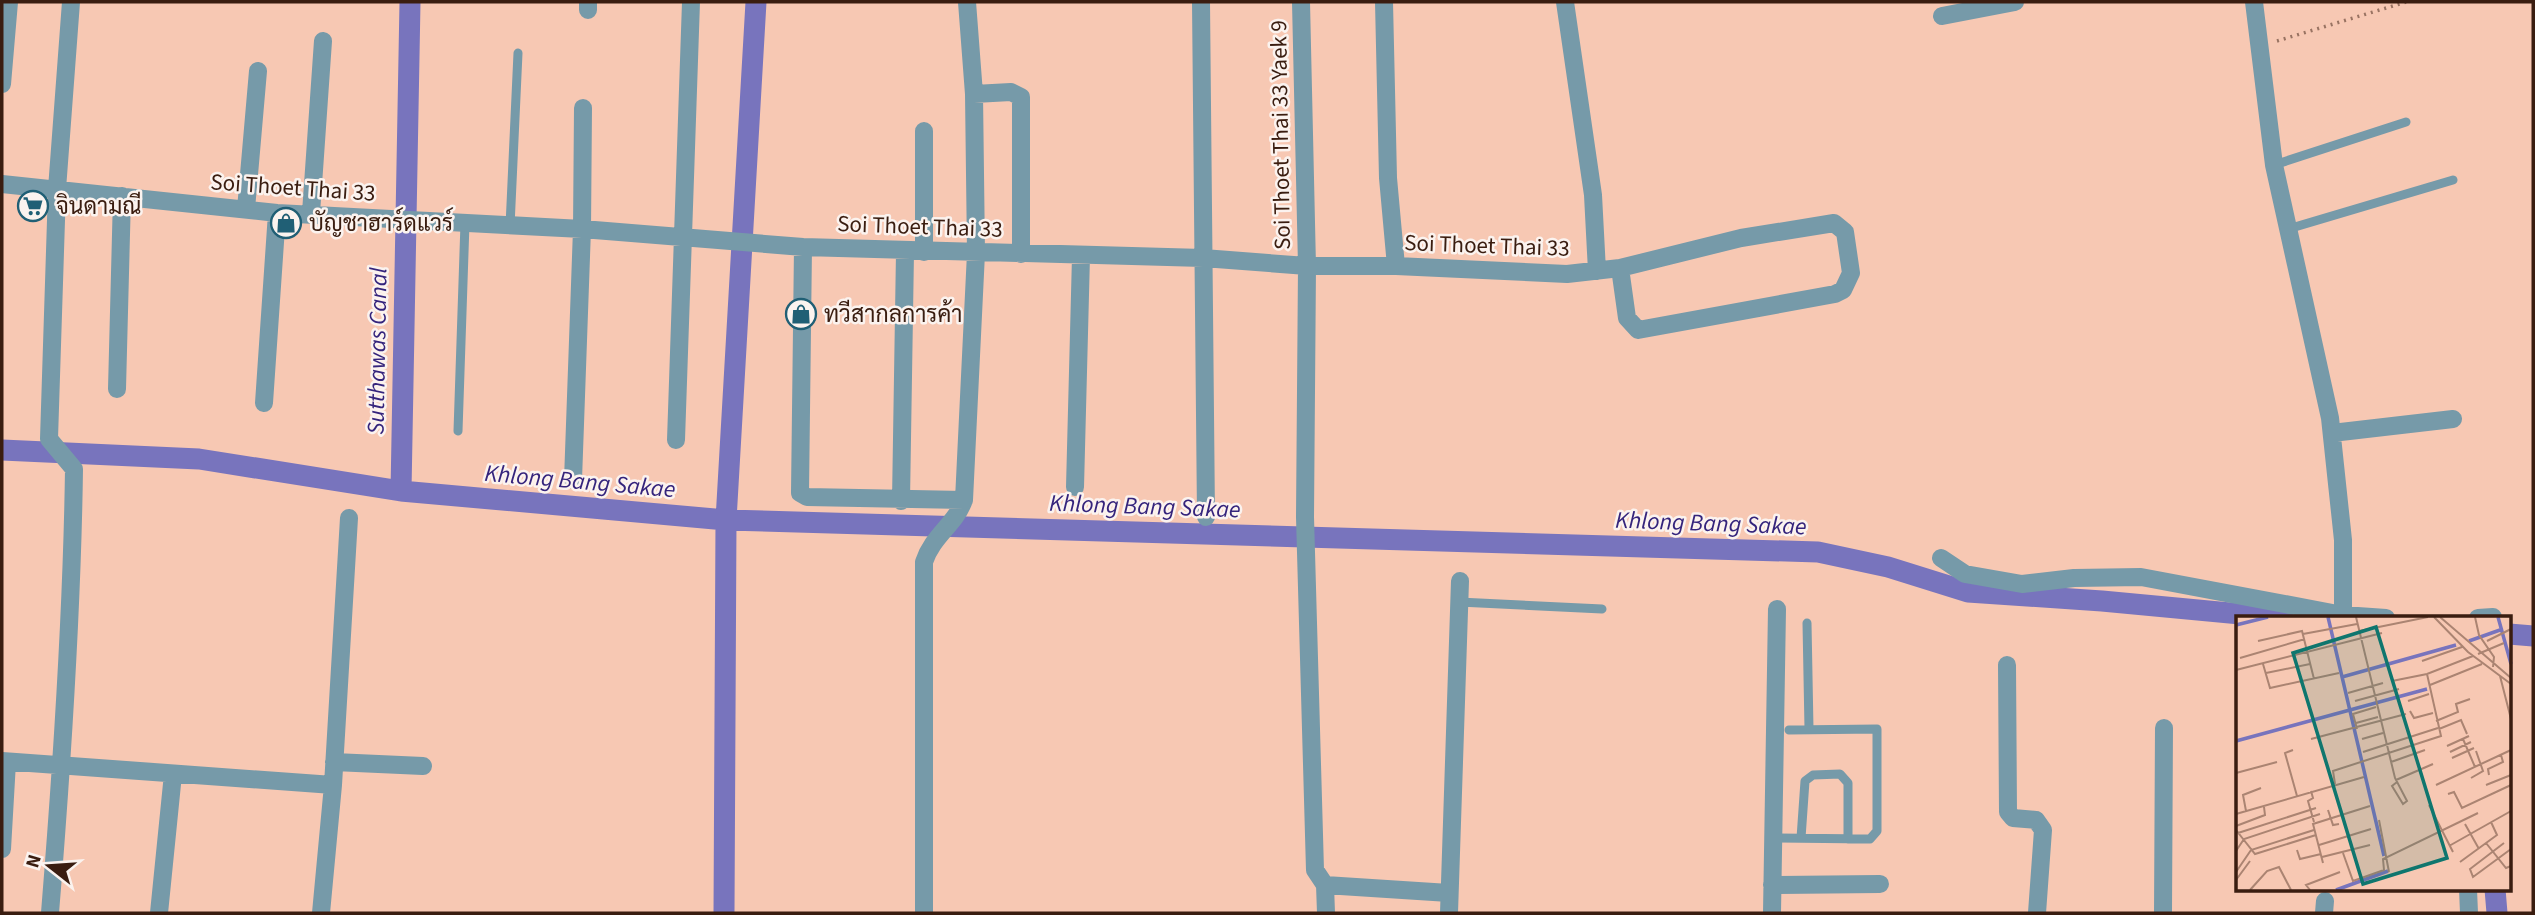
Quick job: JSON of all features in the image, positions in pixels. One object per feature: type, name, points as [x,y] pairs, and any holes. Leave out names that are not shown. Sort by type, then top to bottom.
[{"type":"street","points":[[2,84],[9,2]]},
{"type":"street","points":[[50,913],[62,766],[73,532],[74,469],[49,439],[57,189],[72,2]]},
{"type":"street","points":[[676,440],[685,239],[691,2]]},
{"type":"street","points":[[924,913],[924,562],[930,543],[962,506],[976,253],[974,94],[967,2]]},
{"type":"street","points":[[1201,2],[1206,517]]},
{"type":"street","name":"Soi Thoet Thai 33 Yaek 9","points":[[1301,2],[1307,266],[1304,517],[1315,870],[1325,885],[1326,913]]},
{"type":"street","points":[[1384,2],[1388,178],[1396,266]]},
{"type":"street","points":[[1565,2],[1593,195],[1597,271]]},
{"type":"street","points":[[1942,16],[2015,2]]},
{"type":"street","points":[[1941,558],[1965,574],[2022,584],[2074,578],[2141,577],[2343,616],[2343,540],[2332,433],[2321,367],[2274,165],[2254,2]]},
{"type":"street","points":[[311,213],[323,41]]},
{"type":"street","points":[[246,209],[258,71]]},
{"type":"street","points":[[974,94],[1011,92],[1021,97],[1021,254]]},
{"type":"street","points":[[573,480],[582,229],[583,108]]},
{"type":"street","points":[[901,501],[924,131]]},
{"type":"street","name":"Soi Thoet Thai 33","points":[[2,184],[277,213],[582,229],[803,247],[1203,258],[1307,266],[1396,266],[1567,274],[1620,268],[1741,238],[1834,223],[1845,232],[1851,273],[1843,290],[1835,294],[1638,330],[1627,318],[1620,268]]},
{"type":"street","points":[[117,389],[122,196]]},
{"type":"street","points":[[264,403],[277,213]]},
{"type":"street","points":[[803,247],[800,494],[807,497],[962,506]]},
{"type":"street","points":[[1075,488],[1081,256]]},
{"type":"street","points":[[2332,433],[2453,419]]},
{"type":"street","points":[[321,913],[333,785],[349,518]]},
{"type":"street","points":[[1449,913],[1461,581]]},
{"type":"street","points":[[1772,913],[1777,609]]},
{"type":"street","points":[[2007,665],[2008,812],[2013,818],[2036,820],[2043,830],[2037,913]]},
{"type":"street","points":[[2163,913],[2164,728]]},
{"type":"street","points":[[2,849],[4,762],[333,785]]},
{"type":"street","points":[[334,762],[423,766]]},
{"type":"street","points":[[159,913],[173,774]]},
{"type":"street","points":[[1772,885],[1880,884]]},
{"type":"street","points":[[1325,885],[1449,893]]},
{"type":"street","points":[[2468,890],[2469,913]]},
{"type":"lane","points":[[510,226],[518,53]]},
{"type":"lane","points":[[2274,165],[2406,122]]},
{"type":"lane","points":[[2287,230],[2453,180]]},
{"type":"lane","points":[[458,431],[465,223]]},
{"type":"lane","points":[[1459,602],[1602,610]]},
{"type":"lane","points":[[1807,623],[1809,729]]},
{"type":"lane","points":[[1773,838],[1870,838],[1877,831],[1879,732],[1875,728],[1789,730]]},
{"type":"lane","points":[[1801,838],[1805,781],[1813,775],[1840,775],[1847,783],[1848,839]]},
{"type":"path","points":[[2260,46],[2406,2]]},
{"type":"waterway","name":"Sutthawas Canal","points":[[401,491],[410,2]]},
{"type":"waterway","points":[[724,913],[726,520],[756,2]]},
{"type":"waterway","name":"Khlong Bang Sakae","points":[[2,450],[199,459],[401,491],[726,520],[1818,552],[1888,567],[1968,592],[2262,616]]},
{"type":"waterway","name":"Khlong Bang Sakae","points":[[2510,634],[2533,636]]},
{"type":"waterway","points":[[2495,890],[2497,913]]},
{"type":"place","name":"จินดามณี","points":[[33,206]]},
{"type":"place","name":"บัญชาฮาร์ดแวร์","points":[[286,223]]},
{"type":"place","name":"ทวีสากลการค้า","points":[[801,314]]}]
